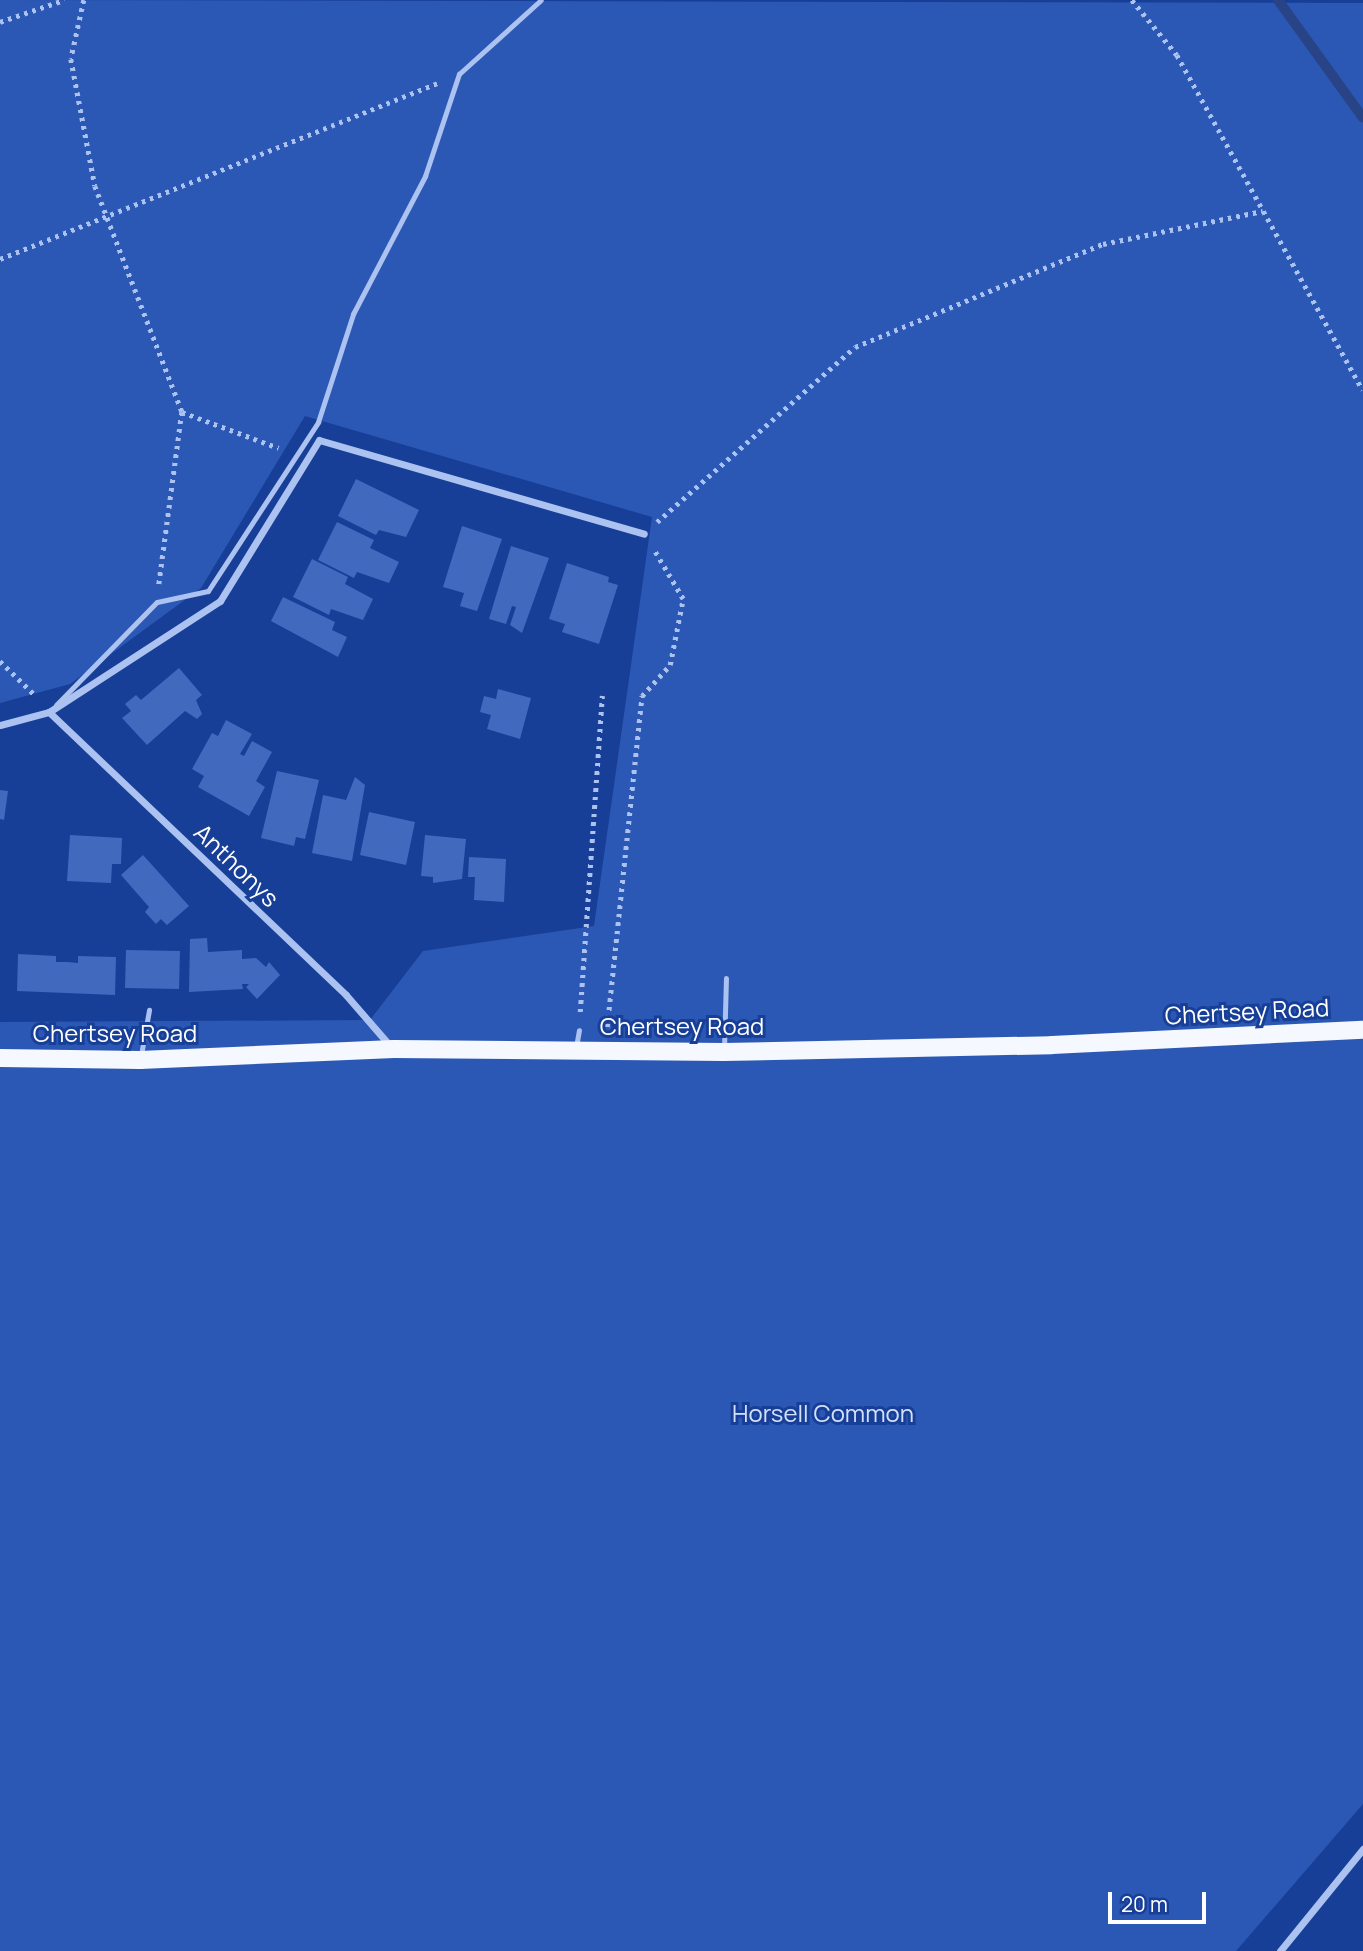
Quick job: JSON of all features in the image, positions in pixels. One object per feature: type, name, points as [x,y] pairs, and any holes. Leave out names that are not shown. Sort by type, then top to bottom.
[{"type":"main road","name":"Chertsey Road","points":[[0,1058],[141,1060],[394,1049],[724,1052],[1052,1045],[1363,1030]]},
{"type":"street","points":[[0,725],[49,712],[220,601],[319,440],[644,534]]},
{"type":"street","name":"Anthonys","points":[[49,712],[346,995],[394,1049]]},
{"type":"street","points":[[1280,1951],[1363,1849]]},
{"type":"lane","points":[[49,712],[157,602],[208,591],[318,422],[353,314],[425,176],[459,74],[541,0]]},
{"type":"lane","points":[[724,1052],[726,978]]},
{"type":"lane","points":[[141,1060],[149,1010]]},
{"type":"lane","points":[[576,1050],[579,1030]]},
{"type":"path","points":[[0,22],[64,0]]},
{"type":"path","points":[[84,0],[71,59],[94,186],[181,412],[157,602]]},
{"type":"path","points":[[1132,0],[1177,55],[1363,390]]},
{"type":"path","points":[[0,259],[459,74]]},
{"type":"path","points":[[607,1031],[642,696],[670,665],[683,599],[644,534],[855,347],[1102,244],[1263,211]]},
{"type":"path","points":[[181,412],[297,454]]},
{"type":"path","points":[[0,661],[49,712]]},
{"type":"path","points":[[579,1030],[602,696]]},
{"type":"green space","name":"Horsell Common","points":[[0,0],[1363,3],[1363,1804],[1236,1951],[0,1951],[0,1022],[370,1020],[423,951],[594,926],[652,517],[305,416],[201,588],[70,684],[0,703]]},
{"type":"building","points":[[356,479],[419,510],[406,537],[379,530],[376,535],[338,516]]},
{"type":"building","points":[[337,522],[374,540],[370,548],[399,562],[389,583],[357,572],[354,578],[318,560]]},
{"type":"building","points":[[462,526],[502,539],[477,611],[460,606],[464,593],[443,587]]},
{"type":"building","points":[[511,546],[549,558],[522,633],[510,625],[516,607],[512,606],[506,624],[489,619]]},
{"type":"building","points":[[312,559],[348,577],[345,584],[373,599],[363,620],[331,609],[329,615],[293,597]]},
{"type":"building","points":[[567,563],[609,577],[608,582],[618,585],[599,644],[562,632],[565,624],[549,619]]},
{"type":"building","points":[[283,597],[335,622],[332,630],[347,637],[338,657],[271,621]]},
{"type":"building","points":[[179,668],[202,695],[196,700],[202,714],[197,719],[185,711],[147,745],[122,718],[131,711],[125,704],[136,695],[141,700]]},
{"type":"building","points":[[498,689],[531,698],[520,739],[487,729],[491,715],[480,712],[484,696],[496,699]]},
{"type":"building","points":[[226,720],[252,734],[240,754],[244,756],[252,741],[272,752],[256,781],[265,787],[249,816],[198,787],[204,776],[192,769],[212,733],[218,736]]},
{"type":"building","points":[[277,771],[319,780],[305,839],[296,837],[294,846],[261,838]]},
{"type":"building","points":[[355,777],[365,785],[352,861],[312,853],[323,795],[346,800]]},
{"type":"building","points":[[0,790],[8,791],[4,820],[0,819]]},
{"type":"building","points":[[369,812],[415,822],[406,865],[360,855]]},
{"type":"building","points":[[70,835],[122,838],[121,864],[112,864],[111,883],[67,881]]},
{"type":"building","points":[[425,835],[466,839],[462,879],[433,883],[433,877],[421,876]]},
{"type":"building","points":[[143,855],[189,906],[167,925],[161,919],[156,924],[145,912],[149,907],[121,875]]},
{"type":"building","points":[[469,857],[506,859],[504,902],[474,900],[475,877],[468,877]]},
{"type":"building","points":[[207,938],[208,952],[242,950],[242,959],[256,958],[266,967],[269,962],[280,975],[257,999],[246,987],[249,984],[242,984],[243,989],[189,992],[190,939]]},
{"type":"building","points":[[126,950],[180,951],[179,989],[125,988]]},
{"type":"building","points":[[18,954],[56,956],[56,962],[78,963],[78,956],[116,957],[115,995],[17,991]]},
{"type":"waterway","points":[[1278,0],[1363,118]]}]
